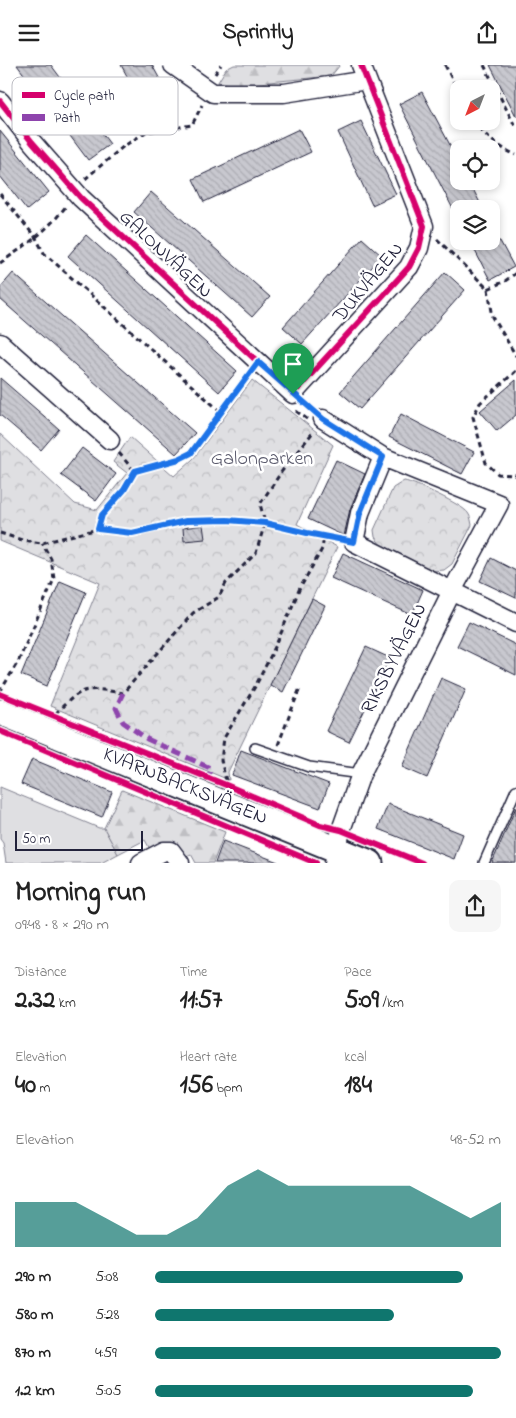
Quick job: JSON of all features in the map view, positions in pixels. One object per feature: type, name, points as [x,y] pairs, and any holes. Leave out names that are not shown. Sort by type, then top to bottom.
[{"type":"street","points":[[173,65],[213,93],[284,93],[364,73],[424,226]]},
{"type":"street","name":"GALONVÄGEN","points":[[0,101],[12,116]]},
{"type":"street","name":"GALONVÄGEN","points":[[27,135],[75,191],[150,263],[293,394]]},
{"type":"street","name":"DUKVÄGEN","points":[[293,394],[409,267],[419,248],[424,226]]},
{"type":"street","points":[[0,343],[110,440]]},
{"type":"street","points":[[320,423],[383,457],[360,513],[354,542],[516,623]]},
{"type":"street","name":"RIKSBYVÄGEN","points":[[336,856],[341,830],[361,774],[452,591],[499,504],[383,457]]},
{"type":"street","name":"KVARNBACKSVÄGEN","points":[[4,705],[336,856],[370,863]]},
{"type":"street","points":[[141,863],[164,851],[172,851],[180,863]]},
{"type":"lane","points":[[255,747],[309,767],[361,774]]},
{"type":"lane","points":[[484,863],[516,790]]},
{"type":"path","points":[[445,65],[452,80]]},
{"type":"path","points":[[484,65],[516,129]]},
{"type":"path","points":[[178,127],[192,125],[199,114],[208,90]]},
{"type":"path","points":[[480,130],[502,149],[516,155]]},
{"type":"path","points":[[0,263],[36,238],[53,223],[84,180],[124,146],[141,135]]},
{"type":"path","points":[[0,194],[36,238],[44,253],[221,412]]},
{"type":"path","points":[[424,226],[488,289],[493,317],[516,357]]},
{"type":"path","points":[[488,289],[516,273]]},
{"type":"path","points":[[98,529],[102,515],[124,490],[135,471],[179,459],[191,453],[258,362]]},
{"type":"path","points":[[516,371],[480,403],[473,417],[486,463],[498,474],[516,475]]},
{"type":"path","points":[[52,716],[74,695],[92,688],[123,693],[193,613],[219,597],[226,583],[256,553],[265,523],[260,504],[282,471],[320,423]]},
{"type":"path","points":[[110,440],[135,471]]},
{"type":"path","points":[[0,533],[22,540],[42,543],[98,529],[132,533],[186,521],[227,520],[265,523],[354,542]]},
{"type":"path","points":[[226,785],[221,760],[224,738],[256,685],[276,645],[299,590],[322,549],[324,537]]},
{"type":"path","points":[[4,705],[0,693],[19,660],[54,579],[51,559],[42,543]]},
{"type":"path","points":[[274,754],[300,689]]},
{"type":"path","points":[[44,712],[62,719]]},
{"type":"path","points":[[218,782],[226,785]]},
{"type":"green space","points":[[234,65],[340,65],[331,76],[238,85],[218,82],[226,69]]},
{"type":"green space","name":"Galonparken","points":[[252,380],[333,445],[297,524],[337,547],[228,772],[229,780],[50,706],[100,583],[0,541],[0,434],[75,504],[97,510],[127,473],[113,462],[130,437],[174,476],[193,459]]},
{"type":"green space","points":[[404,481],[438,494],[464,509],[470,516],[472,525],[452,564],[444,570],[432,571],[383,548],[375,537],[374,530],[393,488]]},
{"type":"green space","points":[[0,787],[99,828],[104,828],[118,854],[101,863],[6,863],[3,843],[0,839]]},
{"type":"green space","points":[[122,790],[225,832],[213,863],[196,863],[191,854],[185,857],[151,851],[145,840],[118,854],[104,828]]},
{"type":"building","points":[[17,65],[51,65],[60,77],[26,77]]},
{"type":"building","points":[[121,65],[152,65],[159,77],[128,77]]},
{"type":"building","points":[[490,65],[516,65],[516,116],[500,85],[500,80],[498,80]]},
{"type":"building","points":[[422,92],[450,145],[450,190],[474,190],[478,200],[450,200],[450,203],[399,104]]},
{"type":"building","points":[[361,121],[396,194],[372,205],[338,132]]},
{"type":"building","points":[[299,129],[311,152],[204,202],[193,179]]},
{"type":"building","points":[[0,131],[49,192],[27,210],[0,176]]},
{"type":"building","points":[[69,135],[103,135],[110,144],[88,160]]},
{"type":"building","points":[[151,192],[270,297],[252,317],[134,212]]},
{"type":"building","points":[[86,235],[237,371],[219,392],[68,256]]},
{"type":"building","points":[[362,238],[382,256],[302,344],[283,327]]},
{"type":"building","points":[[500,241],[514,267],[490,280],[475,250],[500,250]]},
{"type":"building","points":[[445,272],[465,290],[360,409],[340,392]]},
{"type":"building","points":[[13,273],[195,433],[176,454],[0,299],[0,288]]},
{"type":"building","points":[[0,378],[59,429],[41,450],[0,415]]},
{"type":"building","points":[[516,380],[516,415],[497,431],[480,411]]},
{"type":"building","points":[[401,414],[474,452],[462,474],[389,437]]},
{"type":"building","points":[[82,448],[116,474],[96,501],[61,475]]},
{"type":"building","points":[[336,460],[365,474],[350,509],[344,536],[308,519]]},
{"type":"building","points":[[203,525],[205,539],[184,541],[183,528]]},
{"type":"building","points":[[343,553],[423,590],[412,615],[331,578]]},
{"type":"building","points":[[491,558],[516,571],[516,598],[480,581]]},
{"type":"building","points":[[60,581],[86,592],[47,686],[21,675]]},
{"type":"building","points":[[312,599],[325,606],[283,692],[270,685]]},
{"type":"building","points":[[469,622],[516,645],[516,675],[457,646]]},
{"type":"building","points":[[366,647],[390,658],[349,742],[326,731]]},
{"type":"building","points":[[441,678],[466,689],[427,778],[402,767]]},
{"type":"building","points":[[241,750],[329,784],[320,808],[232,775]]},
{"type":"building","points":[[32,759],[112,792],[102,817],[21,784]]},
{"type":"building","points":[[388,804],[463,834],[454,859],[378,829]]},
{"type":"building","points":[[516,807],[516,863],[492,863]]},
{"type":"building","points":[[223,841],[278,862],[215,863]]},
{"type":"marked path","points":[[123,693],[116,708],[123,722],[147,739],[210,768],[209,778]]},
{"type":"cycle path","points":[[293,394],[409,267],[419,248],[424,226],[361,65]]},
{"type":"cycle path","points":[[0,101],[12,116]]},
{"type":"cycle path","points":[[27,135],[81,198],[258,362],[323,419]]},
{"type":"cycle path","points":[[0,694],[320,825],[341,830],[422,863]]},
{"type":"cycle path","points":[[0,731],[316,863]]},
{"type":"route","points":[[258,362],[293,394],[323,419],[383,457],[360,513],[354,542],[342,541],[265,523],[227,520],[186,521],[132,533],[98,529],[102,515],[124,490],[135,471],[179,459],[191,453],[258,362]]}]
